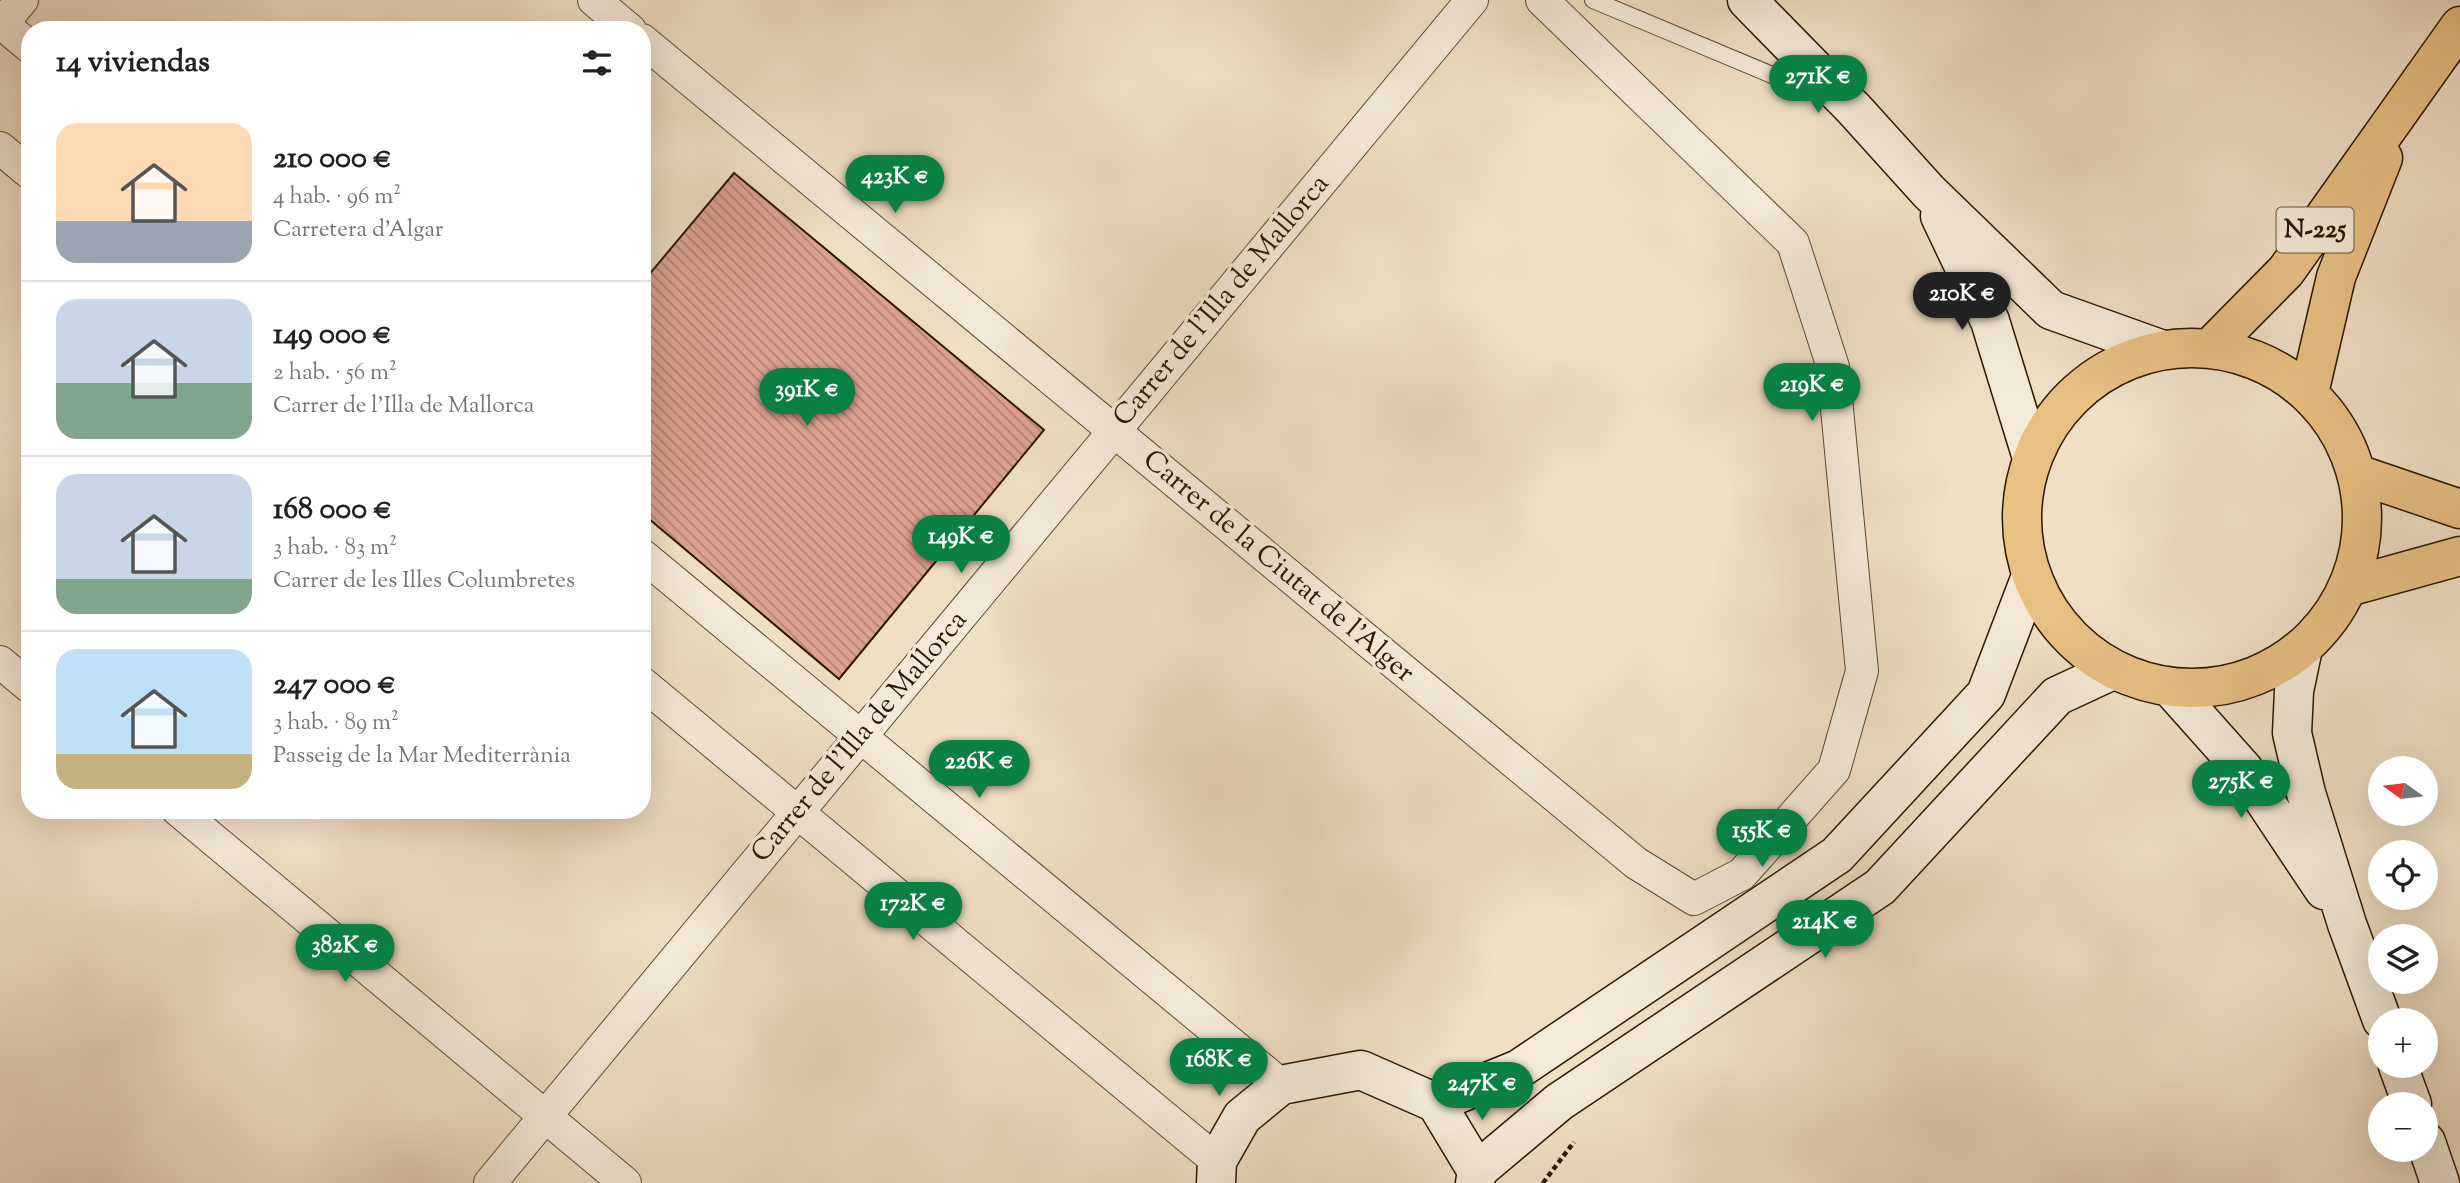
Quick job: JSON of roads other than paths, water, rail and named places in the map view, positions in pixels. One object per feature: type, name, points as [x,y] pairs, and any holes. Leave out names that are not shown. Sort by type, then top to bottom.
[{"type":"highway","name":"N-225","points":[[2211,347],[2286,271],[2460,26]]},
{"type":"highway","name":"N-225","points":[[2309,393],[2336,277],[2405,100]]},
{"type":"highway","points":[[2211,347],[2264,362],[2309,393],[2339,430],[2357,474],[2362,531],[2348,587],[2329,621],[2303,648],[2263,674],[2218,687],[2171,688],[2141,682],[2113,670],[2078,646],[2050,614],[2031,576],[2022,537],[2023,497],[2032,458],[2062,408],[2106,370],[2160,349],[2211,347]]},
{"type":"highway","points":[[2357,474],[2460,509]]},
{"type":"highway","points":[[2348,587],[2460,556]]},
{"type":"street","points":[[21,40],[1,24],[22,0]]},
{"type":"street","points":[[594,0],[619,21]]},
{"type":"street","name":"Carrer de l'Illa de Mallorca","points":[[490,1183],[1472,0]]},
{"type":"street","name":"Carrer de la Ciutat de l'Alger","points":[[651,47],[1636,863],[1694,899],[1742,874],[1834,770],[1862,671],[1833,367],[1793,243],[1542,0]]},
{"type":"street","points":[[1747,0],[1854,109],[1929,192],[2051,310],[2160,349]]},
{"type":"street","points":[[0,148],[21,166]]},
{"type":"street","points":[[1929,192],[1990,321],[2032,458]]},
{"type":"street","points":[[651,562],[1281,1085]]},
{"type":"street","points":[[1436,1103],[1519,1069],[1837,855],[1986,694],[2031,576]]},
{"type":"street","points":[[2303,648],[2294,691],[2292,733],[2306,793],[2347,924],[2378,1008]]},
{"type":"street","points":[[0,662],[21,680]]},
{"type":"street","points":[[651,690],[798,812],[1217,1172],[1242,1117],[1281,1085],[1361,1070],[1436,1103],[1476,1177],[1559,1102],[1880,887],[2057,696],[2113,670]]},
{"type":"street","points":[[2171,688],[2244,770],[2347,924]]},
{"type":"street","points":[[189,819],[625,1183]]},
{"type":"street","points":[[2433,1162],[2440,1183]]},
{"type":"lane","points":[[1593,0],[1854,109]]}]
